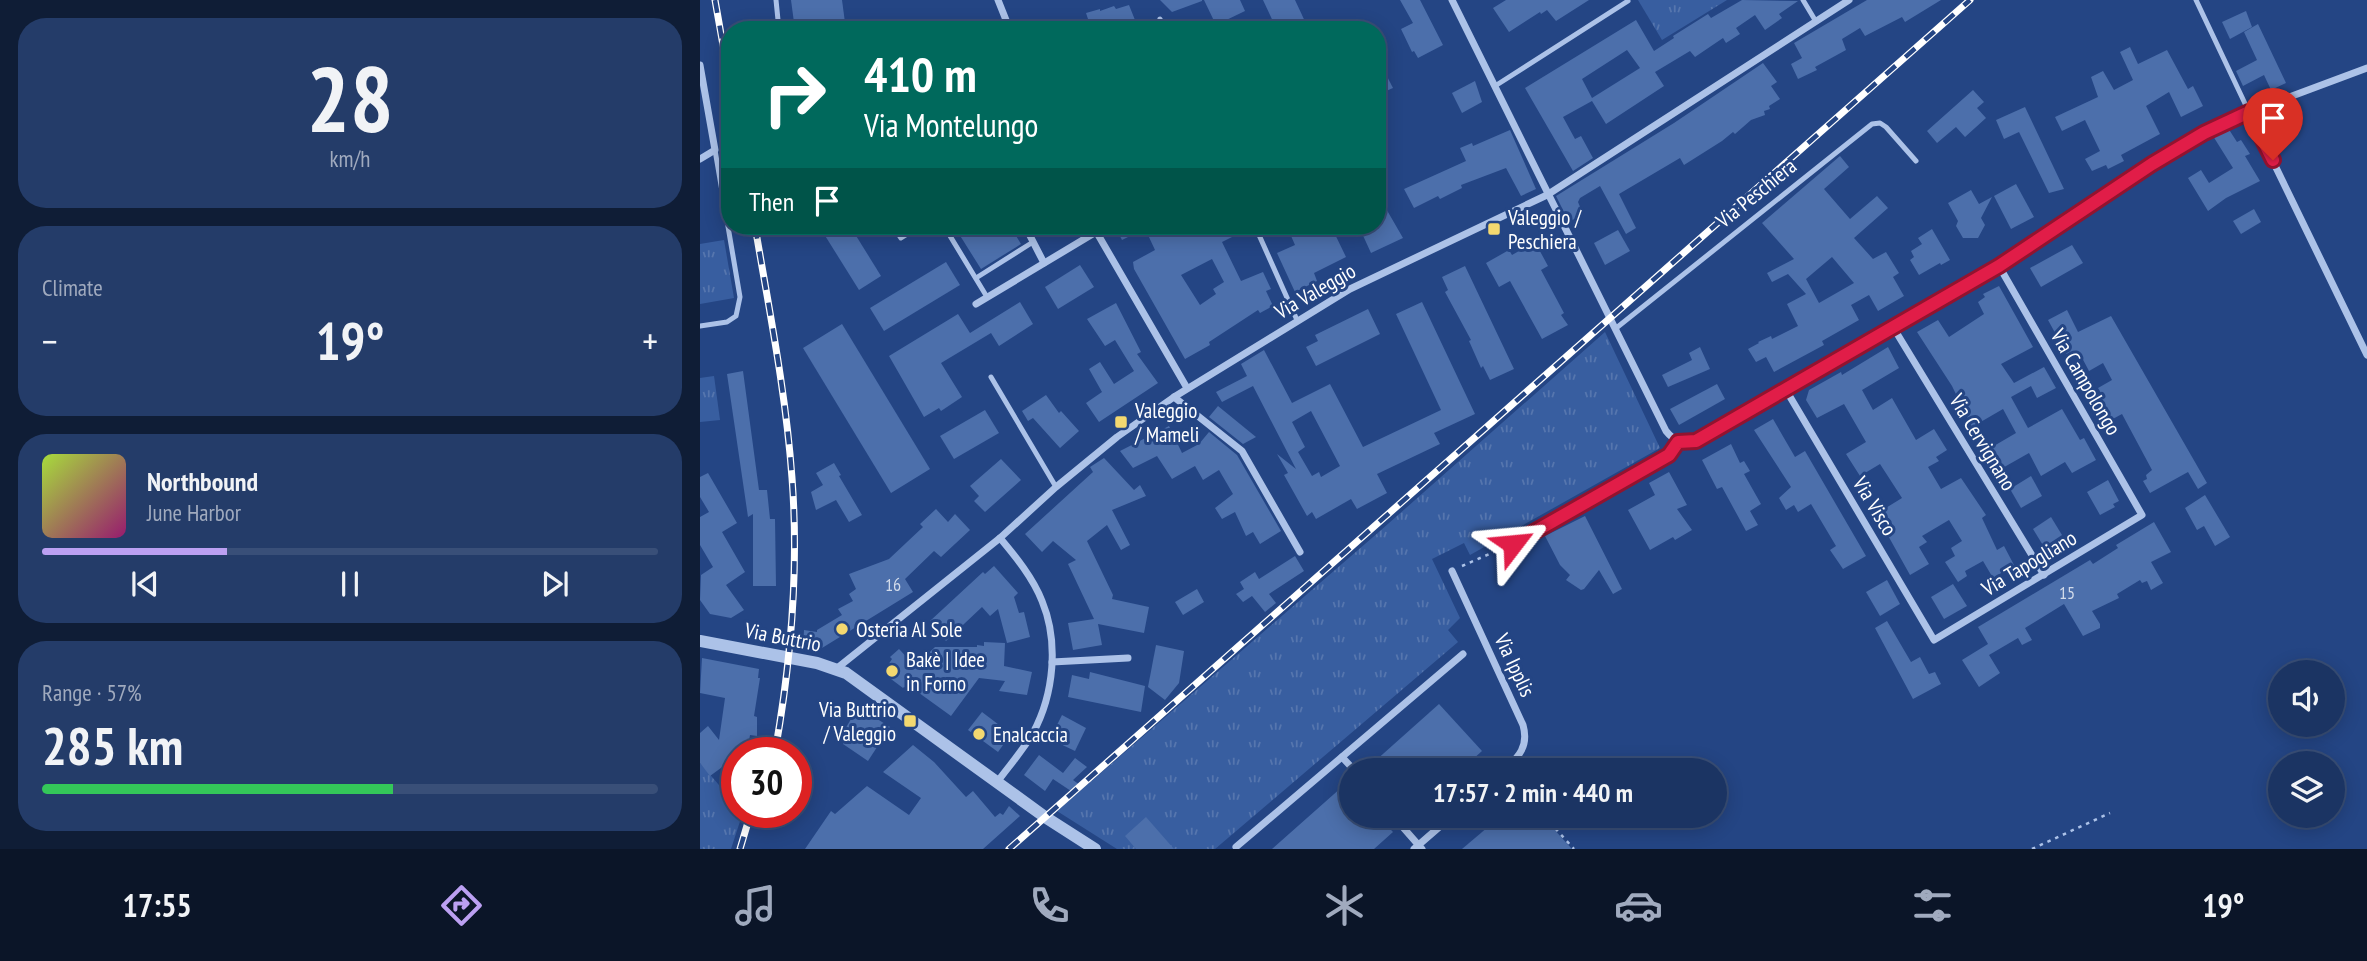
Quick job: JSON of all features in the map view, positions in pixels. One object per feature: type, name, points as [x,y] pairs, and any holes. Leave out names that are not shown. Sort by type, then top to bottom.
[{"type":"street","points":[[998,0],[1006,21]]},
{"type":"street","points":[[1452,0],[1666,431],[1678,442],[1696,441],[1999,266],[2152,164],[2204,133],[2249,112],[2367,68]]},
{"type":"street","name":"Via Valeggio","points":[[836,669],[1000,538],[1116,437],[1187,388],[1350,289],[1547,195],[1849,0]]},
{"type":"street","points":[[700,65],[715,150],[700,159]]},
{"type":"street","points":[[2249,112],[2367,355]]},
{"type":"street","points":[[1030,235],[1044,263]]},
{"type":"street","points":[[976,304],[1085,235]]},
{"type":"street","points":[[1098,235],[1187,388]]},
{"type":"street","name":"Via Campolongo","points":[[1999,266],[2142,515]]},
{"type":"street","name":"Via Cervignano","points":[[1893,327],[2044,575]]},
{"type":"street","name":"Via Visco","points":[[1786,390],[1934,640]]},
{"type":"street","points":[[1174,397],[1242,451],[1300,552]]},
{"type":"street","points":[[1513,544],[1669,455],[1678,442]]},
{"type":"street","name":"Via Tapogliano","points":[[1934,640],[2142,515]]},
{"type":"street","points":[[998,781],[1033,733],[1048,689],[1052,662],[1052,630],[1042,599],[1024,568],[1000,538]]},
{"type":"street","name":"Via Ipplis","points":[[1452,571],[1524,725],[1525,739],[1521,754],[1517,758]]},
{"type":"street","name":"Via Buttrio","points":[[700,641],[817,663],[855,678],[1045,817],[1095,849]]},
{"type":"street","name":"Via Ipplis","points":[[1236,847],[1462,654]]},
{"type":"street","points":[[1052,662],[1128,658]]},
{"type":"street","points":[[1402,828],[1418,848],[1439,828]]},
{"type":"lane","points":[[776,0],[778,21]]},
{"type":"lane","points":[[1803,0],[1815,20]]},
{"type":"lane","points":[[2196,0],[2249,112]]},
{"type":"lane","points":[[1494,86],[1628,1]]},
{"type":"lane","name":"Via Peschiera","points":[[1615,329],[1872,124],[1880,123],[1886,127],[1916,161]]},
{"type":"lane","points":[[715,150],[721,185]]},
{"type":"lane","points":[[700,326],[727,322],[736,316],[740,297],[729,235]]},
{"type":"lane","points":[[950,235],[988,297]]},
{"type":"lane","points":[[1259,235],[1297,320]]},
{"type":"lane","points":[[976,278],[1033,242]]},
{"type":"lane","points":[[991,377],[1056,487]]},
{"type":"path","points":[[1472,561],[1513,544]]},
{"type":"path","points":[[2032,849],[2110,813]]},
{"type":"path","points":[[1555,828],[1574,849]]},
{"type":"green space","points":[[1638,0],[1727,0],[1662,40]]},
{"type":"green space","points":[[724,240],[734,298],[700,304],[700,244]]},
{"type":"green space","points":[[1605,332],[1660,448],[1470,555],[1464,543],[1432,559],[1460,618],[1448,630],[1458,642],[1215,849],[1117,849],[1057,811],[1380,531]]},
{"type":"green space","points":[[714,376],[720,420],[700,422],[700,378]]},
{"type":"green space","points":[[700,763],[721,787],[721,828],[738,828],[731,849],[700,849]]},
{"type":"building","points":[[791,0],[842,0],[845,21],[794,21]]},
{"type":"building","points":[[1160,0],[1202,0],[1202,1],[1172,12]]},
{"type":"building","points":[[1204,0],[1240,0],[1245,11],[1224,21],[1214,21]]},
{"type":"building","points":[[1263,0],[1295,0],[1305,21],[1273,21]]},
{"type":"building","points":[[1400,0],[1420,0],[1443,45],[1418,58],[1414,51],[1412,52],[1401,29],[1413,23]]},
{"type":"building","points":[[1506,0],[1589,0],[1556,21],[1547,10],[1509,32],[1493,8]]},
{"type":"building","points":[[1742,0],[1798,1],[1779,14],[1782,18],[1765,30],[1755,15],[1736,28],[1740,34],[1726,43],[1723,38],[1695,57],[1690,51],[1655,72],[1664,86],[1606,124],[1592,101],[1563,117],[1575,139],[1581,136],[1593,158],[1573,171],[1525,88],[1636,20],[1654,51],[1708,14],[1711,18]],"holes":[[[1627,50],[1640,68],[1592,98],[1582,79]]]},
{"type":"building","points":[[1867,0],[1941,0],[1905,22],[1902,17],[1865,36],[1860,28],[1842,39],[1846,50],[1815,67],[1817,70],[1798,79],[1791,64],[1802,58],[1794,43]]},
{"type":"building","points":[[1129,5],[1135,21],[1089,21],[1086,13],[1114,6],[1116,9]]},
{"type":"building","points":[[2246,11],[2252,27],[2230,39],[2222,22]]},
{"type":"building","points":[[2258,24],[2286,83],[2271,90],[2264,75],[2243,86],[2236,71],[2257,60],[2244,32]]},
{"type":"building","points":[[2130,47],[2138,64],[2167,50],[2188,89],[2193,86],[2203,106],[2181,117],[2169,92],[2146,106],[2160,134],[2121,155],[2124,161],[2108,169],[2106,165],[2092,171],[2085,159],[2100,151],[2085,120],[2062,131],[2055,117],[2098,97],[2091,77],[2103,71],[2114,90],[2133,80],[2120,52]]},
{"type":"building","points":[[1763,63],[1777,82],[1771,86],[1780,99],[1764,111],[1765,115],[1751,120],[1735,134],[1733,132],[1684,165],[1680,158],[1619,194],[1636,228],[1626,234],[1600,186],[1580,198],[1578,202],[1583,214],[1569,222],[1556,196],[1674,123]]},
{"type":"building","points":[[1386,74],[1393,88],[1386,91]]},
{"type":"building","points":[[1475,81],[1482,102],[1462,113],[1452,93]]},
{"type":"building","points":[[1973,90],[1984,102],[1977,108],[1986,118],[1965,137],[1956,127],[1937,143],[1927,131]]},
{"type":"building","points":[[2025,107],[2064,189],[2049,193],[2019,132],[2004,139],[1996,120]]},
{"type":"building","points":[[2228,128],[2237,142],[2241,140],[2250,154],[2245,156],[2260,181],[2226,198],[2208,211],[2188,178],[2201,170],[2209,183],[2233,168],[2213,136]]},
{"type":"building","points":[[1510,130],[1536,189],[1521,196],[1506,168],[1461,185],[1462,188],[1440,199],[1438,196],[1414,208],[1404,189],[1466,161],[1460,148],[1472,143],[1473,146]]},
{"type":"building","points":[[1840,156],[1849,167],[1824,189],[1850,219],[1877,196],[1888,208],[1854,238],[1873,259],[1886,252],[1899,273],[1893,277],[1904,296],[1878,311],[1869,295],[1851,305],[1859,320],[1822,341],[1824,345],[1774,372],[1766,357],[1756,362],[1748,349],[1771,336],[1772,339],[1798,326],[1787,304],[1806,294],[1788,274],[1772,282],[1767,273],[1794,259],[1762,223]],"holes":[[[1832,257],[1854,283],[1819,303],[1806,279]]]},
{"type":"building","points":[[2016,184],[2034,217],[2011,229],[1994,196]]},
{"type":"building","points":[[1971,190],[1979,204],[1992,197],[1981,218],[1985,225],[1978,238],[1963,238],[1956,226],[1958,221],[1948,203]]},
{"type":"building","points":[[1386,209],[1403,238],[1371,253],[1363,235],[1386,235]]},
{"type":"building","points":[[2254,209],[2261,222],[2241,234],[2233,221]]},
{"type":"building","points":[[1932,229],[1950,260],[1919,275],[1910,260],[1914,257],[1911,251],[1922,244],[1918,238]]},
{"type":"building","points":[[1618,230],[1630,251],[1605,265],[1594,243]]},
{"type":"building","points":[[825,235],[856,235],[881,276],[859,290]]},
{"type":"building","points":[[960,235],[1016,235],[1021,244],[981,269]]},
{"type":"building","points":[[1120,235],[1132,235],[1122,240]]},
{"type":"building","points":[[1148,235],[1236,235],[1222,242],[1241,281],[1263,272],[1271,289],[1266,291],[1273,306],[1260,313],[1258,310],[1209,342],[1210,345],[1185,359],[1134,269],[1133,262],[1155,250]],"holes":[[[1212,259],[1224,282],[1213,289],[1216,294],[1200,305],[1181,275]]]},
{"type":"building","points":[[1291,235],[1335,235],[1346,257],[1314,273],[1317,281],[1295,292],[1277,253],[1295,245]]},
{"type":"building","points":[[1535,242],[1548,266],[1541,270],[1568,325],[1542,339],[1510,281],[1499,287],[1486,263],[1509,250],[1512,255]]},
{"type":"building","points":[[2072,245],[2083,263],[2041,287],[2030,268]]},
{"type":"building","points":[[946,262],[960,285],[884,331],[870,308]]},
{"type":"building","points":[[1080,265],[1094,287],[1058,309],[1045,287]]},
{"type":"building","points":[[1465,266],[1514,369],[1490,380],[1483,366],[1481,368],[1469,341],[1471,340],[1445,292],[1448,290],[1442,277]]},
{"type":"building","points":[[1999,286],[2033,347],[2001,364],[2014,383],[2044,367],[2056,388],[2037,398],[2031,386],[2011,397],[2028,428],[2062,409],[2080,440],[2084,438],[2096,460],[2072,473],[2065,462],[2041,476],[2029,453],[1999,470],[1987,450],[2016,433],[2003,409],[1972,427],[1952,386],[1917,332],[1938,320],[1949,337],[1984,314],[1978,302],[1985,297],[1983,294]]},
{"type":"building","points":[[1020,302],[1033,324],[999,346],[991,333],[941,363],[962,397],[941,411],[939,408],[924,417],[889,356],[958,314],[970,333]]},
{"type":"building","points":[[1422,302],[1475,414],[1434,433],[1440,444],[1377,474],[1387,493],[1357,509],[1351,499],[1316,519],[1312,512],[1307,516],[1284,475],[1288,473],[1277,454],[1296,469],[1253,386],[1222,402],[1216,392],[1247,376],[1241,364],[1264,350],[1292,403],[1330,384],[1363,447],[1441,410],[1396,314]],"holes":[[[1311,411],[1340,466],[1321,477],[1319,472],[1312,476],[1298,452],[1305,447],[1292,422]]]},
{"type":"building","points":[[1116,303],[1141,352],[1137,354],[1158,383],[1099,422],[1086,403],[1102,392],[1089,369],[1100,362],[1114,384],[1134,371],[1115,340],[1105,346],[1087,319]]},
{"type":"building","points":[[1368,309],[1380,334],[1316,366],[1306,347],[1318,341],[1315,335]]},
{"type":"building","points":[[2067,310],[2078,332],[2111,316],[2207,483],[2198,489],[2188,472],[2150,493],[2143,481],[2152,470],[2122,414],[2103,421],[2090,399],[2101,393],[2098,388],[2112,380],[2103,363],[2089,371],[2080,354],[2070,360],[2048,320]]},
{"type":"building","points":[[842,324],[930,469],[891,493],[803,348]]},
{"type":"building","points":[[1700,347],[1710,369],[1668,387],[1662,375],[1692,360],[1689,353]]},
{"type":"building","points":[[1888,347],[1899,368],[1862,390],[1873,410],[1892,398],[1916,440],[1934,429],[1947,450],[1936,457],[1939,461],[1928,467],[1941,489],[1961,478],[1986,515],[1982,518],[1997,550],[2004,546],[2014,565],[1993,578],[1983,561],[1965,571],[1967,576],[1958,582],[1945,562],[1955,556],[1951,548],[1962,541],[1949,520],[1922,536],[1927,542],[1919,547],[1929,564],[1910,575],[1876,514],[1902,498],[1880,464],[1860,476],[1846,454],[1866,442],[1844,404],[1817,418],[1806,400],[1809,390],[1841,372],[1842,375]]},
{"type":"building","points":[[743,371],[759,490],[767,490],[770,519],[775,519],[776,586],[753,586],[753,514],[748,517],[727,374]]},
{"type":"building","points":[[1717,384],[1725,399],[1679,425],[1670,409]]},
{"type":"building","points":[[1046,395],[1059,413],[1061,411],[1079,431],[1060,448],[1033,418],[1028,421],[1022,411]]},
{"type":"building","points":[[1218,406],[1256,437],[1243,444],[1209,417]]},
{"type":"building","points":[[985,410],[999,433],[954,459],[940,436]]},
{"type":"building","points":[[1773,419],[1795,457],[1805,451],[1866,556],[1843,569],[1830,550],[1836,546],[1811,504],[1798,512],[1794,505],[1786,510],[1779,498],[1791,487],[1754,430]]},
{"type":"building","points":[[1169,426],[1182,453],[1199,444],[1209,432],[1237,455],[1281,531],[1260,544],[1253,532],[1246,536],[1235,512],[1222,519],[1215,508],[1233,494],[1219,470],[1203,480],[1195,466],[1172,479],[1157,456],[1133,468],[1120,451]]},
{"type":"building","points":[[1731,444],[1740,463],[1744,461],[1750,471],[1744,474],[1761,504],[1750,511],[1758,525],[1746,531],[1722,487],[1717,489],[1702,460]]},
{"type":"building","points":[[1104,458],[1134,490],[1140,485],[1146,496],[1112,510],[1130,545],[1121,550],[1107,525],[1087,541],[1113,595],[1112,599],[1149,607],[1144,633],[1098,624],[1102,645],[1073,650],[1068,623],[1094,619],[1068,564],[1076,560],[1053,541],[1042,552],[1025,534],[1093,472],[1090,467]]},
{"type":"building","points":[[1001,459],[1021,480],[985,512],[974,501],[979,496],[970,486]]},
{"type":"building","points":[[834,463],[862,515],[849,522],[836,500],[816,510],[811,492],[823,485],[816,473]]},
{"type":"building","points":[[1669,472],[1687,505],[1677,509],[1692,530],[1650,550],[1628,510],[1655,495],[1649,483]]},
{"type":"building","points":[[708,473],[737,523],[722,532],[745,572],[726,585],[744,610],[731,618],[710,614],[700,600],[701,575],[713,567],[700,545],[700,517],[709,512],[700,497],[700,477]]},
{"type":"building","points":[[2031,476],[2042,496],[2021,508],[2010,489]]},
{"type":"building","points":[[2108,480],[2119,501],[2113,504],[2115,507],[2100,515],[2087,492]]},
{"type":"building","points":[[2205,495],[2230,537],[2215,546],[2204,526],[2197,530],[2185,508]]},
{"type":"building","points":[[936,509],[948,522],[955,514],[970,530],[941,557],[934,551],[905,579],[913,592],[817,651],[803,649],[804,630],[817,632],[842,615],[838,609],[853,601],[849,594],[856,589],[849,574],[889,559],[923,527],[920,524]]},
{"type":"building","points":[[1585,516],[1622,589],[1613,594],[1599,570],[1581,590],[1566,580],[1570,575],[1560,565],[1545,536]]},
{"type":"building","points":[[2051,517],[2062,535],[2044,547],[2033,529]]},
{"type":"building","points":[[2154,522],[2171,552],[2151,562],[2163,583],[2151,590],[2147,581],[2142,583],[2140,580],[2117,594],[2119,598],[2092,611],[2100,628],[2083,636],[2064,604],[2025,628],[2032,640],[2022,645],[2018,638],[1989,655],[2000,673],[1979,687],[1962,660],[1988,644],[1978,627],[2090,560],[2093,564],[2118,548],[2116,545]]},
{"type":"building","points":[[1295,556],[1304,571],[1269,594],[1276,603],[1265,612],[1252,596],[1243,602],[1236,594],[1244,589],[1240,582],[1255,572],[1259,579]]},
{"type":"building","points":[[994,566],[1018,593],[1014,597],[1019,613],[1024,612],[1030,637],[1007,643],[998,609],[990,616],[982,607],[946,641],[930,621],[983,572],[985,574]]},
{"type":"building","points":[[1887,580],[1900,604],[1880,616],[1866,592]]},
{"type":"building","points":[[1953,584],[1967,606],[1944,619],[1931,597]]},
{"type":"building","points":[[1197,589],[1204,602],[1183,615],[1175,602]]},
{"type":"building","points":[[1887,621],[1911,662],[1920,657],[1929,674],[1935,672],[1941,684],[1913,699],[1875,628]]},
{"type":"building","points":[[984,642],[1005,643],[1004,666],[1032,672],[1027,695],[999,691],[1005,681],[979,678],[951,716],[915,690],[914,692],[903,688],[887,676],[886,668],[892,659],[890,657],[899,649],[915,666],[935,647],[977,647],[984,646]]},
{"type":"building","points":[[1156,645],[1184,651],[1179,683],[1165,700],[1148,687]]},
{"type":"building","points":[[702,658],[759,669],[754,716],[757,717],[757,736],[721,737],[721,768],[710,776],[700,763],[700,733],[708,726],[719,740],[725,698],[700,693]]},
{"type":"building","points":[[1090,672],[1145,686],[1141,712],[1068,697],[1072,675],[1089,679]]},
{"type":"building","points":[[1439,704],[1482,751],[1474,758],[1378,758]]},
{"type":"building","points":[[858,707],[890,727],[868,761],[843,744],[844,731]]},
{"type":"building","points":[[982,712],[1011,734],[998,752],[968,730]]},
{"type":"building","points":[[1062,715],[1086,728],[1075,751],[1050,739]]},
{"type":"building","points":[[913,745],[934,762],[966,797],[973,791],[995,817],[1000,813],[1003,815],[1009,806],[1020,816],[983,849],[805,849],[831,811],[835,814],[867,786],[909,815],[921,798],[883,772]]},
{"type":"building","points":[[1039,755],[1063,773],[1075,758],[1087,767],[1073,780],[1080,785],[1074,793],[1053,779],[1045,791],[1024,775]]},
{"type":"building","points":[[1339,790],[1339,828],[1389,828],[1393,832],[1374,849],[1272,849]]},
{"type":"building","points":[[1146,817],[1174,849],[1136,849],[1125,836]]},
{"type":"building","points":[[1487,828],[1553,828],[1572,849],[1462,849]]},
{"type":"railway","points":[[715,0],[721,34]]},
{"type":"railway","points":[[1009,849],[1970,0]]},
{"type":"railway","points":[[757,235],[786,414],[794,512],[792,616],[777,737]]},
{"type":"railway","points":[[740,849],[746,828]]},
{"type":"place","name":"Valeggio / Peschiera","points":[[1494,229]]},
{"type":"place","name":"Valeggio / Mameli","points":[[1121,422]]},
{"type":"place","name":"Osteria Al Sole","points":[[842,629]]},
{"type":"place","name":"Bakè | Idee in Forno","points":[[892,671]]},
{"type":"place","name":"Via Buttrio / Valeggio","points":[[910,721]]},
{"type":"place","name":"Enalcaccia","points":[[979,734]]},
{"type":"route","points":[[1513,544],[1669,455],[1678,442],[1696,441],[1999,266],[2152,164],[2204,133],[2249,112],[2273,160]]}]
